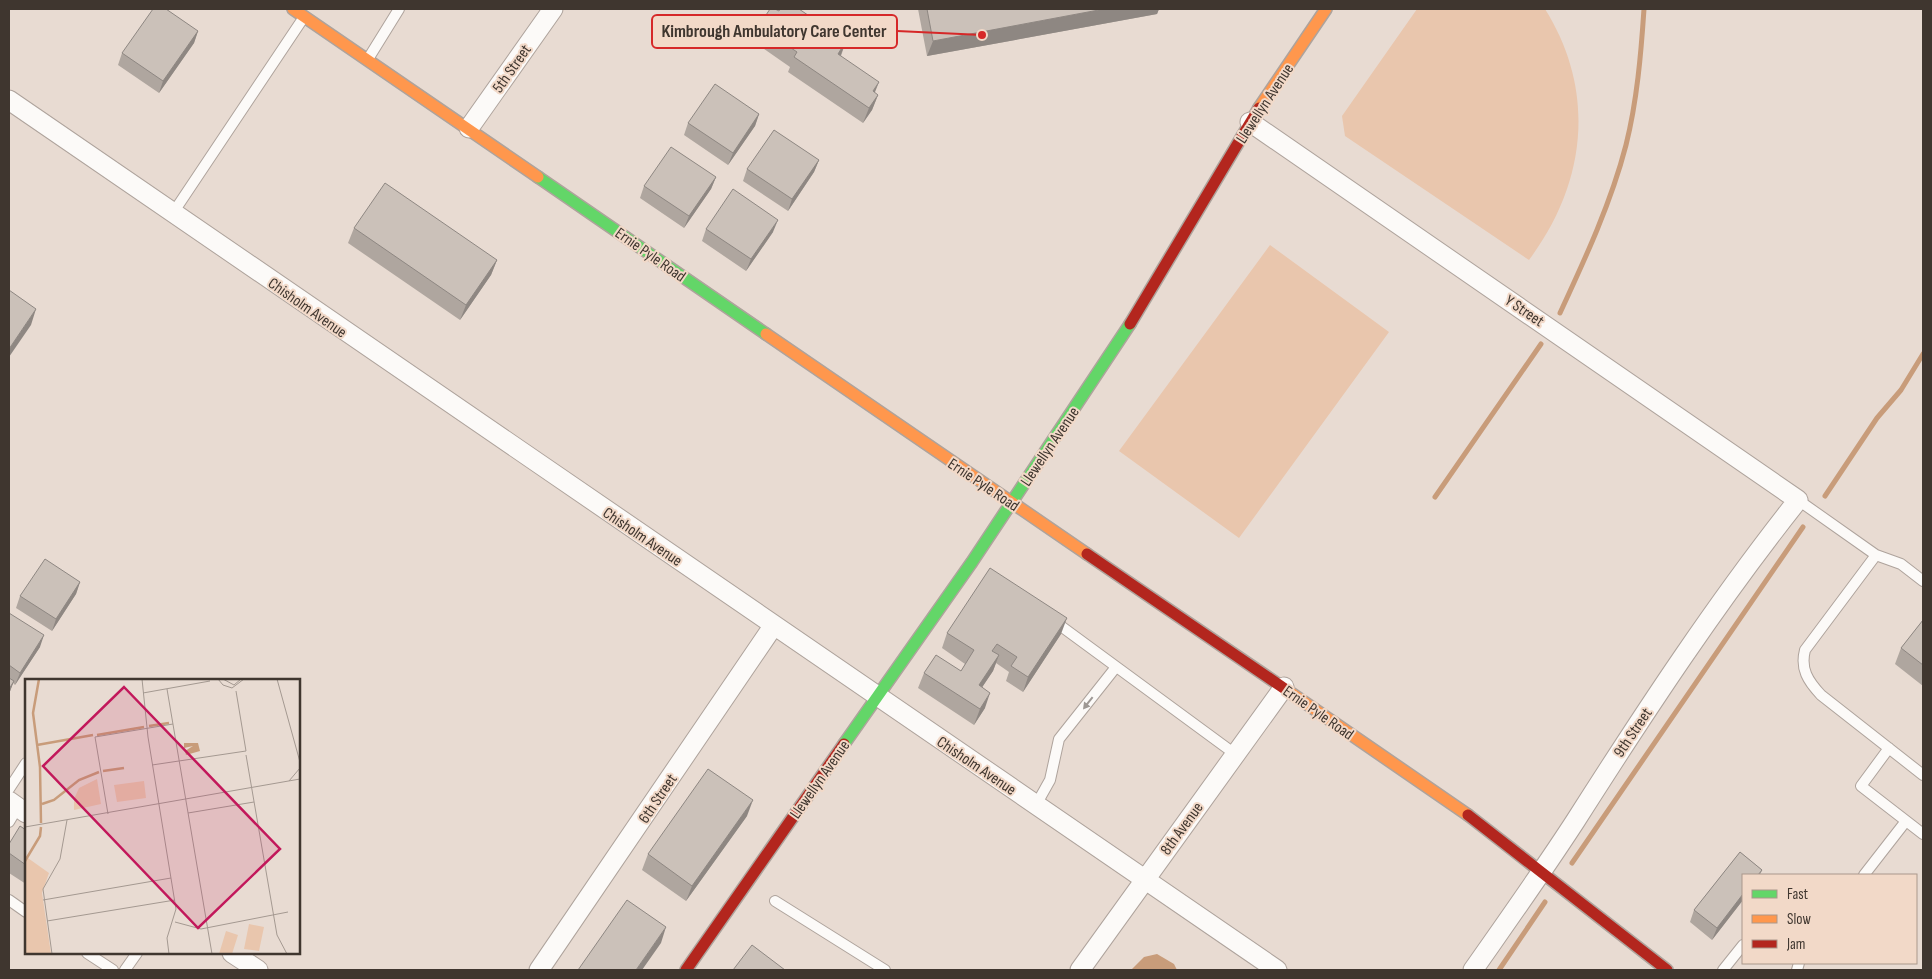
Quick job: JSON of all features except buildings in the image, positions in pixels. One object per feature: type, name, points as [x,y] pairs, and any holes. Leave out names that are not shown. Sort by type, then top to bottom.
[{"type":"street","name":"Ernie Pyle Road","points":[[293,9],[313,16],[367,59],[1484,826],[1667,970]]},
{"type":"street","name":"5th Street","points":[[469,128],[553,9]]},
{"type":"street","name":"Llewellyn Avenue","points":[[686,970],[876,696],[972,562],[1160,278],[1250,122],[1326,9]]},
{"type":"street","name":"Chisholm Avenue","points":[[9,100],[1278,970]]},
{"type":"street","name":"Y Street","points":[[1250,122],[1798,500]]},
{"type":"street","name":"9th Street","points":[[1474,970],[1542,870],[1654,698],[1757,552],[1798,500]]},
{"type":"street","name":"6th Street","points":[[539,970],[774,625]]},
{"type":"street","name":"8th Avenue","points":[[1080,970],[1144,878],[1284,687]]},
{"type":"street","points":[[234,954],[258,970]]},
{"type":"lane","points":[[367,59],[399,9]]},
{"type":"lane","points":[[173,214],[313,16]]},
{"type":"lane","points":[[1798,500],[1876,554],[1901,564],[1923,581]]},
{"type":"lane","points":[[1876,554],[1814,635],[1805,650],[1802,660],[1809,682],[1821,695],[1923,775]]},
{"type":"lane","points":[[972,562],[984,570]]},
{"type":"lane","points":[[1045,615],[1235,754]]},
{"type":"lane","points":[[1036,805],[1050,780],[1059,739],[1116,667]]},
{"type":"lane","points":[[1889,748],[1861,786],[1923,834]]},
{"type":"lane","points":[[9,789],[25,765]]},
{"type":"lane","points":[[1865,874],[1906,821]]},
{"type":"lane","points":[[9,900],[25,911]]},
{"type":"lane","points":[[775,901],[885,970]]},
{"type":"lane","points":[[1723,970],[1742,946]]},
{"type":"lane","points":[[89,954],[113,970]]},
{"type":"lane","points":[[126,970],[136,954]]},
{"type":"shaded area","points":[[1417,9],[1545,9],[1562,40],[1572,73],[1578,105],[1578,137],[1573,169],[1563,200],[1548,231],[1529,260],[1345,136],[1342,116]]},
{"type":"shaded area","points":[[1270,245],[1389,332],[1239,538],[1119,451]]},
{"type":"shaded area","points":[[1157,954],[1174,964],[1177,970],[1131,970],[1144,957]]},
{"type":"waterway","points":[[1560,313],[1588,251],[1620,167],[1636,94],[1644,9]]},
{"type":"waterway","points":[[1435,497],[1541,344]]},
{"type":"waterway","points":[[1825,496],[1877,418],[1901,390],[1923,354]]},
{"type":"waterway","points":[[1572,863],[1803,527]]},
{"type":"waterway","points":[[1499,970],[1545,902]]},
{"type":"traffic: fast","points":[[538,177],[766,334]]},
{"type":"traffic: fast","points":[[844,744],[972,562],[1130,324]]},
{"type":"traffic: slow","points":[[293,9],[538,177]]},
{"type":"traffic: slow","points":[[1259,108],[1326,9]]},
{"type":"traffic: slow","points":[[766,334],[1087,554]]},
{"type":"traffic: slow","points":[[1288,691],[1468,815]]},
{"type":"traffic: jam","points":[[1130,324],[1259,108]]},
{"type":"traffic: jam","points":[[1087,554],[1288,691]]},
{"type":"traffic: jam","points":[[686,970],[844,744]]},
{"type":"traffic: jam","points":[[1468,815],[1667,970]]},
{"type":"place","name":"Kimbrough Ambulatory Care Center","points":[[982,35]]}]
